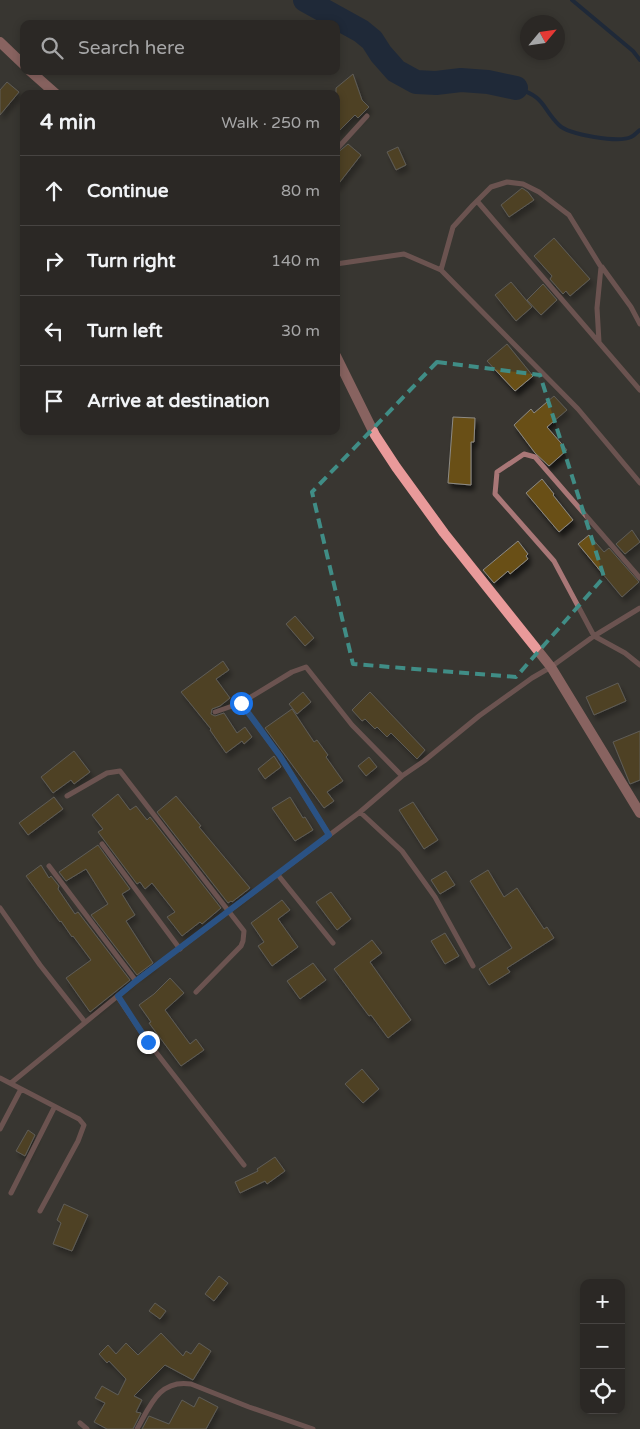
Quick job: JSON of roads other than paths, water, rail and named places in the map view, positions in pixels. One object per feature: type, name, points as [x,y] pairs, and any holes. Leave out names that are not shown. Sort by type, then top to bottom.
[{"type":"street","points":[[0,42],[20,61]]},
{"type":"street","points":[[35,75],[51,90]]},
{"type":"street","points":[[340,146],[367,116]]},
{"type":"street","points":[[441,270],[453,227],[477,201],[491,188],[507,182],[523,184],[539,192],[569,214],[601,267],[631,307],[640,324]]},
{"type":"street","points":[[477,201],[640,390]]},
{"type":"street","points":[[340,263],[404,254],[441,270],[578,409],[640,484]]},
{"type":"street","points":[[599,342],[597,308],[601,267]]},
{"type":"street","points":[[340,364],[375,435],[413,492],[551,667],[640,813]]},
{"type":"street","points":[[640,578],[534,457],[524,454],[498,472],[495,494],[554,561],[594,636],[625,653],[640,666]]},
{"type":"street","points":[[11,1083],[136,981],[278,875],[360,812],[402,776],[502,700],[594,636],[640,608]]},
{"type":"street","points":[[215,712],[241,703],[292,672],[306,667],[352,724],[402,776]]},
{"type":"street","points":[[241,703],[280,756],[329,835]]},
{"type":"street","points":[[67,796],[107,774],[120,771],[244,931],[244,941],[241,946],[196,992]]},
{"type":"street","points":[[360,812],[402,851],[435,898],[473,966]]},
{"type":"street","points":[[102,844],[180,949]]},
{"type":"street","points":[[49,866],[136,981]]},
{"type":"street","points":[[278,875],[333,943]]},
{"type":"street","points":[[0,908],[40,965],[85,1022]]},
{"type":"street","points":[[118,996],[148,1042],[244,1165]]},
{"type":"street","points":[[0,1078],[54,1108],[79,1119],[84,1125],[78,1141],[40,1211]]},
{"type":"street","points":[[0,1129],[21,1089]]},
{"type":"street","points":[[12,1193],[54,1108]]},
{"type":"street","points":[[137,1429],[152,1401],[160,1392],[175,1384],[183,1383],[192,1384],[313,1429]]},
{"type":"street","points":[[80,1423],[87,1429]]},
{"type":"waterway","points":[[305,0],[361,31],[372,40],[396,71],[416,82],[436,83],[461,80],[488,82],[516,88]]},
{"type":"waterway","points":[[572,0],[633,51],[640,60]]},
{"type":"waterway","points":[[516,88],[526,91],[538,99],[553,119],[564,129],[583,135],[616,139],[631,137],[640,130]]}]
